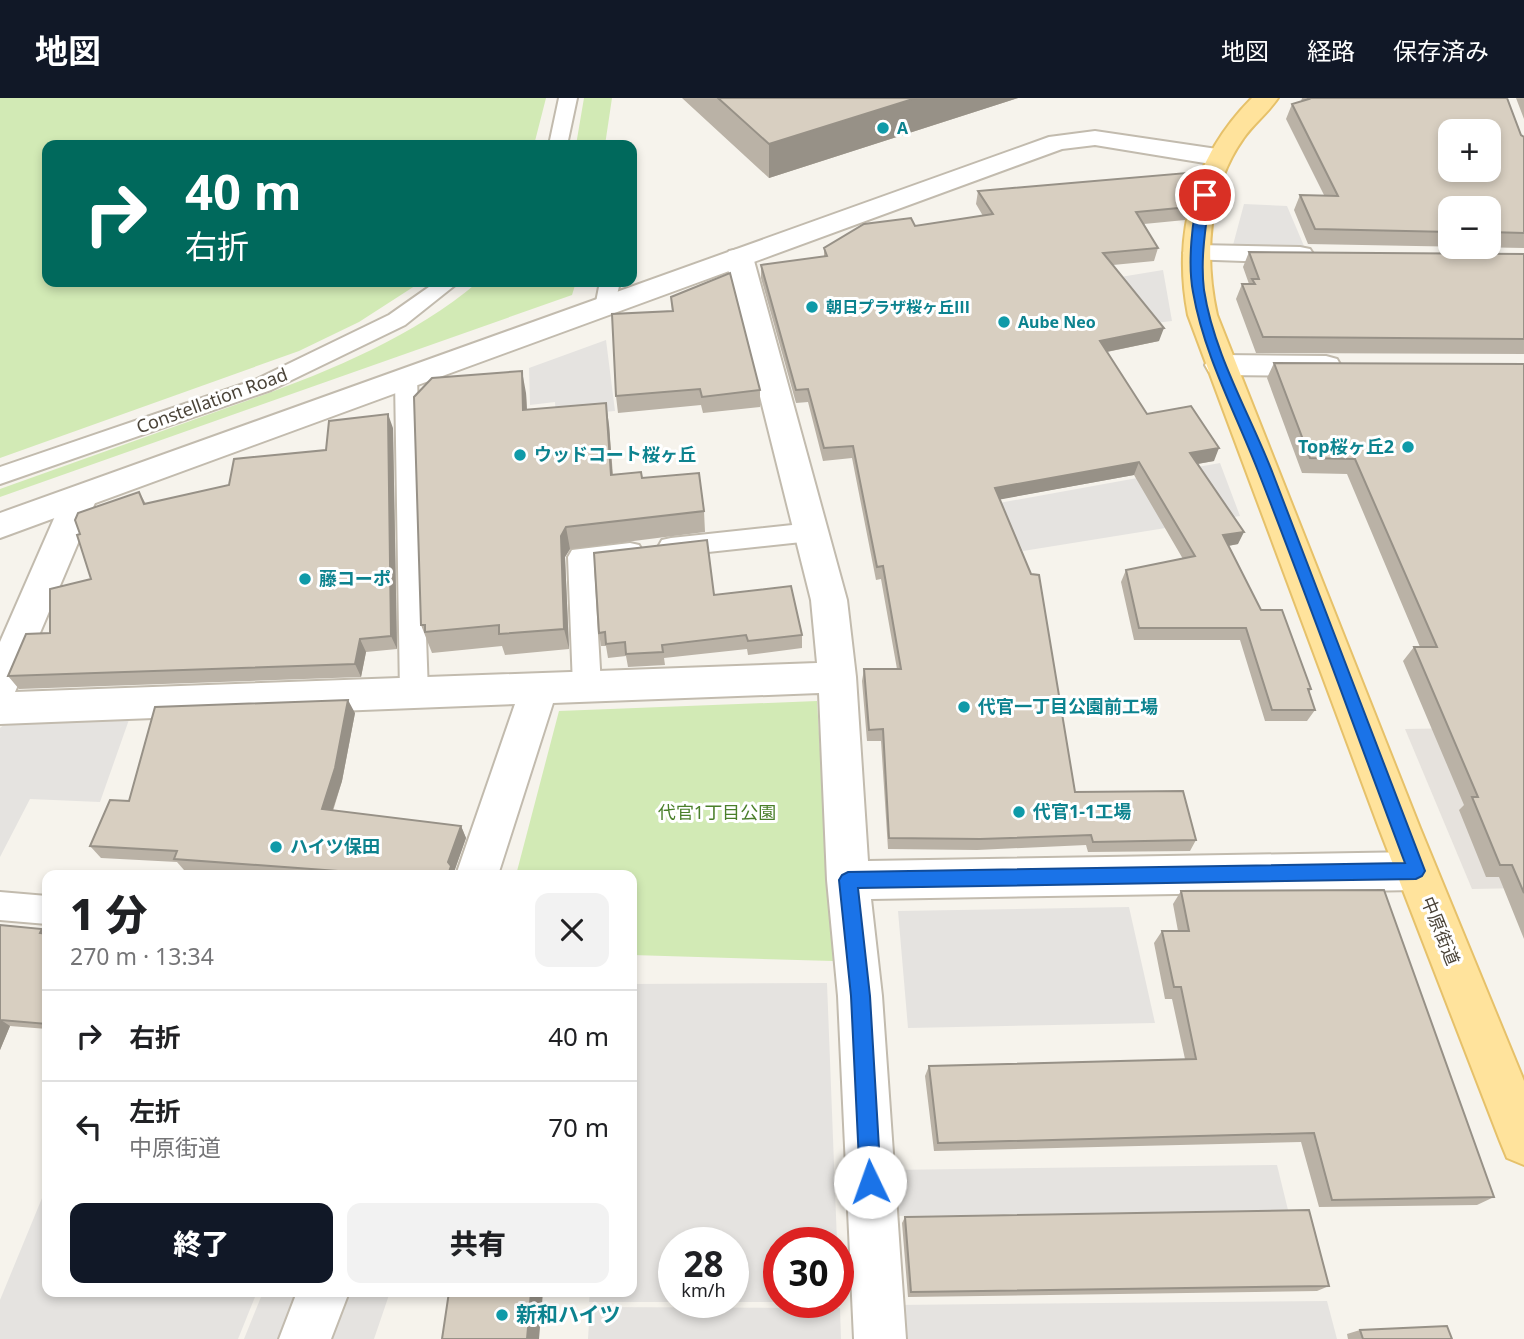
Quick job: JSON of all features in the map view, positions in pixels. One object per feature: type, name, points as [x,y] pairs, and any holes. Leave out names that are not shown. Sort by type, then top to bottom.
[{"type":"main road","name":"中原街道","points":[[1266,98],[1242,119],[1217,157],[1205,195],[1197,253],[1198,290],[1220,365],[1265,470],[1416,871],[1521,1124]]},
{"type":"street","points":[[637,286],[740,257],[1058,142],[1095,138],[1217,157]]},
{"type":"street","points":[[1197,253],[1321,255]]},
{"type":"street","points":[[740,257],[829,600],[837,677],[848,880],[860,996],[880,1339]]},
{"type":"street","points":[[0,526],[406,379],[608,294],[633,287]]},
{"type":"street","points":[[1220,365],[1353,366]]},
{"type":"street","points":[[0,685],[80,498]]},
{"type":"street","points":[[0,708],[837,677]]},
{"type":"street","points":[[479,870],[539,688]]},
{"type":"street","points":[[848,880],[1416,871]]},
{"type":"street","points":[[304,1339],[321,1297]]},
{"type":"lane","points":[[559,140],[568,98]]},
{"type":"lane","name":"Constellation Road","points":[[0,476],[263,385],[397,320],[442,287]]},
{"type":"lane","points":[[406,379],[414,693]]},
{"type":"lane","points":[[587,686],[581,557],[811,532]]},
{"type":"lane","points":[[0,906],[42,910]]},
{"type":"shaded area","points":[[1244,204],[1287,206],[1304,246],[1233,245]]},
{"type":"shaded area","points":[[1163,270],[1172,321],[1121,327],[1096,281]]},
{"type":"shaded area","points":[[606,340],[615,411],[556,416],[555,402],[530,405],[529,368]]},
{"type":"shaded area","points":[[1220,463],[1240,516],[1023,551],[999,503]]},
{"type":"shaded area","points":[[131,714],[100,802],[30,799],[0,857],[0,728],[11,719]]},
{"type":"shaded area","points":[[1524,727],[1524,888],[1472,889],[1405,729]]},
{"type":"shaded area","points":[[1129,907],[1155,1023],[908,1028],[898,911]]},
{"type":"shaded area","points":[[827,983],[836,1227],[763,1227],[763,1302],[749,1302],[749,1227],[658,1227],[658,1302],[589,1302],[590,1297],[637,1297],[637,984]]},
{"type":"shaded area","points":[[1277,1165],[1288,1210],[891,1216],[888,1170]]},
{"type":"shaded area","points":[[42,1198],[42,1297],[255,1297],[238,1339],[0,1339],[0,1300]]},
{"type":"shaded area","points":[[261,1297],[306,1297],[289,1339],[244,1339]]},
{"type":"shaded area","points":[[338,1297],[388,1297],[374,1339],[322,1339]]},
{"type":"shaded area","points":[[1327,1301],[1337,1339],[896,1339],[894,1305]]},
{"type":"shaded area","points":[[590,1307],[658,1307],[658,1318],[749,1318],[749,1308],[763,1308],[763,1318],[840,1318],[841,1339],[588,1339]]},
{"type":"green space","points":[[0,98],[546,98],[535,140],[42,140],[42,287],[413,287],[359,322],[299,351],[0,458]]},
{"type":"green space","points":[[584,98],[612,98],[606,140],[577,140]]},
{"type":"green space","points":[[471,287],[574,287],[572,295],[0,497],[0,489],[314,376],[383,344],[448,305]]},
{"type":"green space","name":"代官1丁目公園","points":[[817,701],[833,961],[637,955],[637,870],[517,870],[559,711]]},
{"type":"building","points":[[718,98],[916,98],[769,144]]},
{"type":"building","points":[[1308,98],[1507,98],[1524,137],[1524,233],[1501,232],[1501,196],[1438,196],[1438,232],[1315,229],[1300,195],[1338,196],[1292,104]]},
{"type":"building","points":[[1198,172],[1189,207],[1136,212],[1158,248],[1103,253],[1164,328],[1100,341],[1147,414],[1191,406],[1219,448],[1190,453],[1244,532],[1223,535],[1261,610],[1282,610],[1311,689],[1308,689],[1315,710],[1272,710],[1246,628],[1139,628],[1126,570],[1195,556],[1139,462],[995,488],[1031,574],[1039,575],[1075,792],[1183,791],[1196,840],[1093,842],[1091,835],[980,839],[889,838],[883,729],[869,730],[864,669],[901,669],[883,566],[877,567],[853,446],[824,448],[808,389],[796,390],[761,265],[827,256],[824,248],[864,224],[911,218],[915,226],[993,214],[978,191]]},
{"type":"building","points":[[1249,252],[1438,253],[1438,259],[1501,259],[1501,254],[1524,254],[1524,339],[1263,337],[1242,284],[1255,284],[1252,279],[1259,279]]},
{"type":"building","points":[[730,273],[760,390],[702,397],[700,389],[616,396],[612,314],[673,311],[671,297]]},
{"type":"building","points":[[1274,363],[1524,364],[1524,893],[1512,865],[1500,865],[1472,797],[1478,797],[1414,647],[1437,647],[1355,459],[1310,458]]},
{"type":"building","points":[[522,371],[523,410],[606,403],[611,475],[641,472],[642,478],[699,473],[704,511],[566,527],[561,536],[564,629],[499,634],[499,625],[425,632],[425,625],[421,625],[414,397],[432,378]]},
{"type":"building","points":[[388,414],[391,636],[360,639],[355,664],[8,676],[26,634],[50,633],[50,589],[91,579],[77,535],[80,534],[75,520],[78,513],[139,492],[144,504],[229,485],[234,459],[326,450],[329,421]]},
{"type":"building","points":[[707,540],[714,595],[791,586],[802,635],[748,641],[746,635],[662,645],[663,652],[626,654],[625,642],[606,644],[605,632],[599,633],[594,553]]},
{"type":"building","points":[[348,700],[335,768],[322,809],[461,826],[448,862],[451,866],[450,870],[324,870],[174,859],[177,851],[90,846],[110,800],[129,801],[155,707]]},
{"type":"building","points":[[1384,890],[1494,1197],[1332,1200],[1314,1133],[938,1143],[929,1066],[1196,1059],[1181,987],[1174,987],[1162,931],[1189,931],[1181,891]]},
{"type":"building","points":[[0,925],[42,929],[42,1024],[1,1020],[0,1024]]},
{"type":"building","points":[[1309,1210],[1329,1286],[911,1292],[905,1217]]},
{"type":"building","name":"新和ハイツ","points":[[448,1297],[531,1297],[527,1339],[442,1339]]},
{"type":"building","points":[[1447,1326],[1452,1339],[1363,1339],[1360,1330]]},
{"type":"place","name":"A","points":[[883,128]]},
{"type":"place","name":"朝日プラザ桜ヶ丘Ⅲ","points":[[812,307]]},
{"type":"place","name":"Aube Neo","points":[[1004,322]]},
{"type":"place","name":"Top桜ヶ丘2","points":[[1408,447]]},
{"type":"place","name":"ウッドコート桜ヶ丘","points":[[520,455]]},
{"type":"place","name":"藤コーポ","points":[[305,579]]},
{"type":"place","name":"代官一丁目公園前工場","points":[[964,707]]},
{"type":"place","name":"代官1-1工場","points":[[1019,812]]},
{"type":"place","name":"ハイツ保田","points":[[276,847]]},
{"type":"place","name":"新和ハイツ","points":[[502,1315]]},
{"type":"route","points":[[870,1182],[860,996],[848,880],[1416,871],[1265,470],[1220,365],[1206,325],[1198,290],[1197,253],[1205,195]]}]
